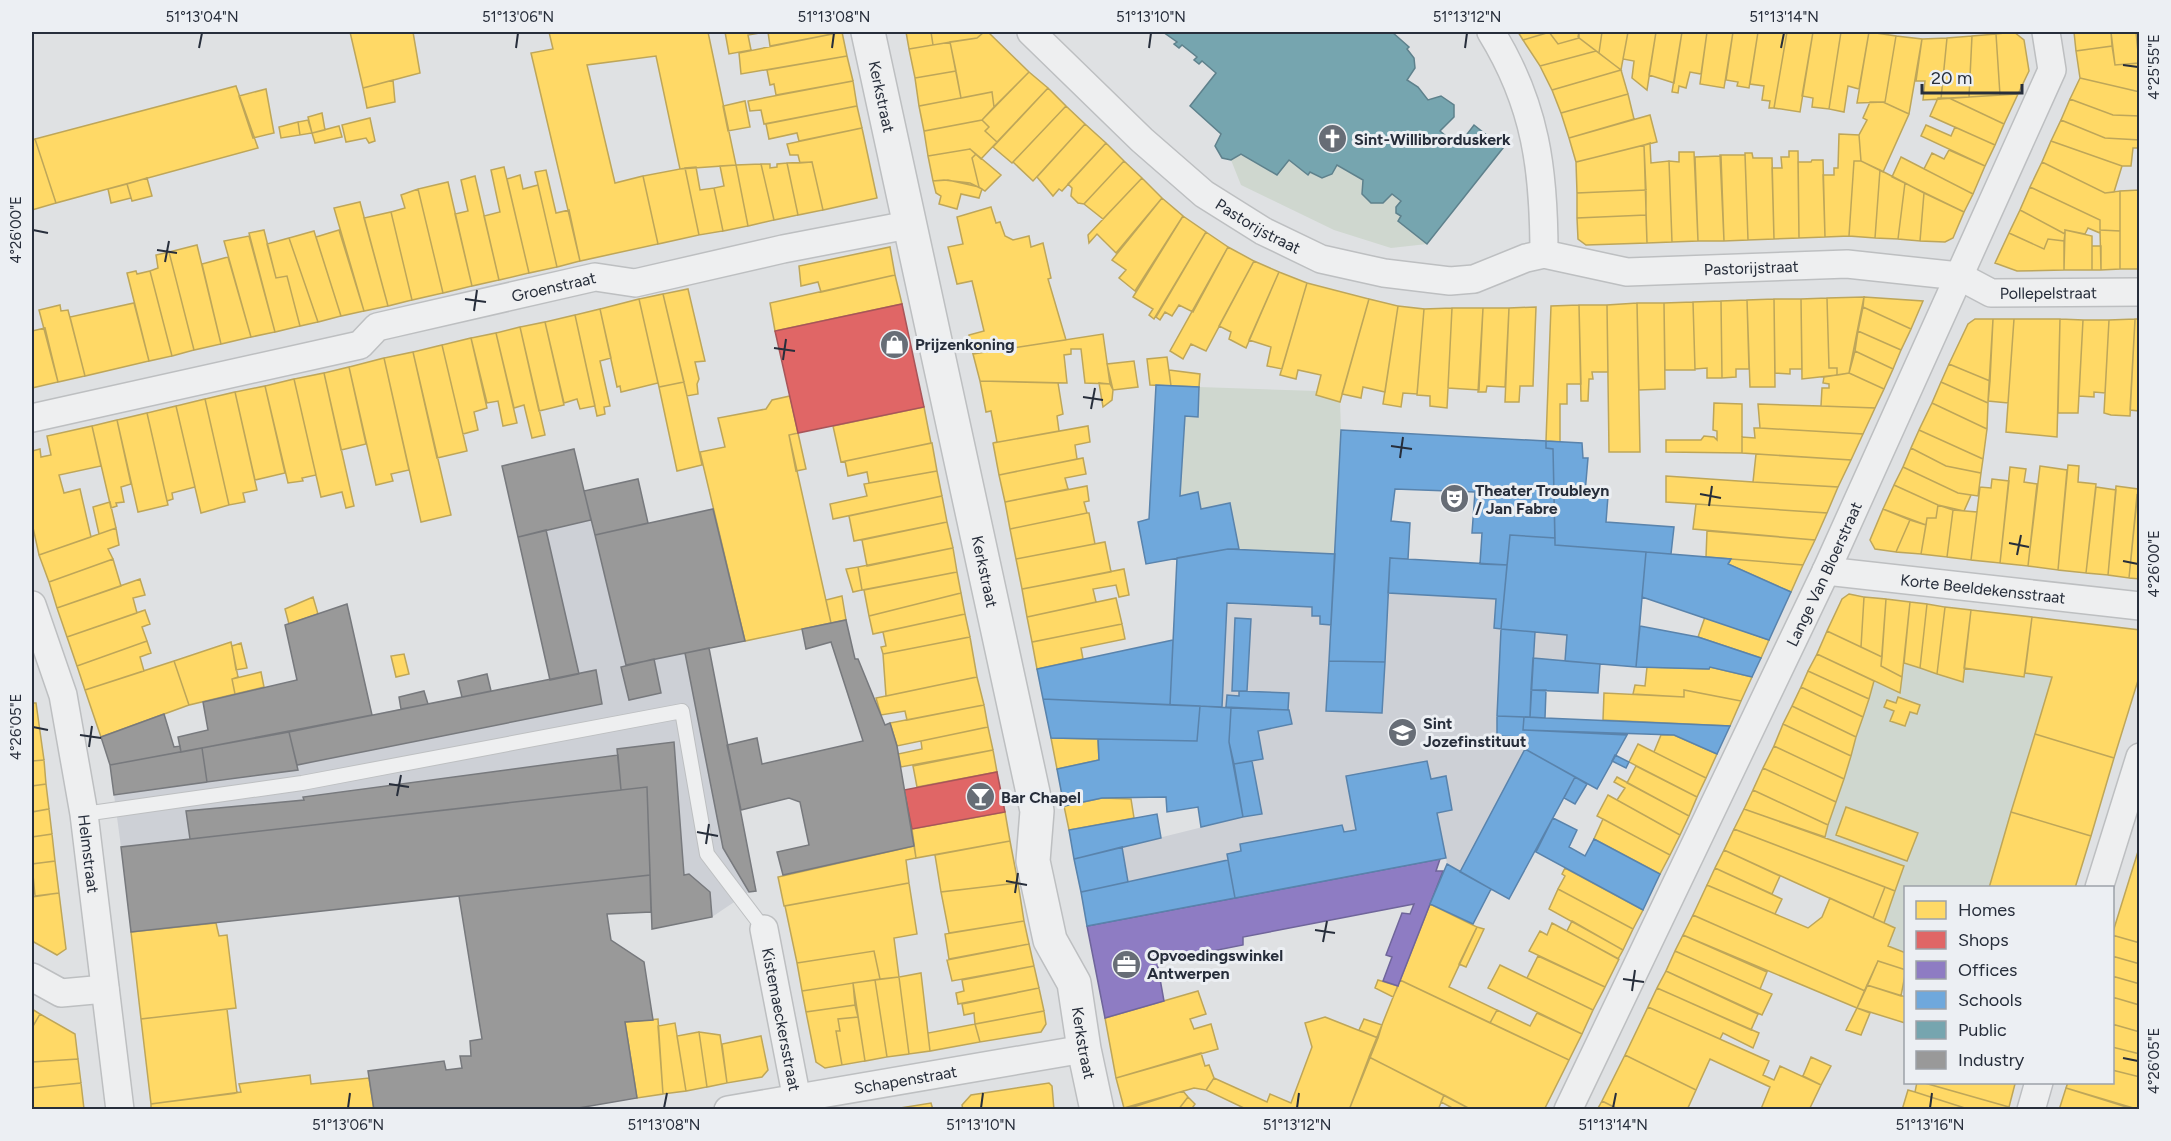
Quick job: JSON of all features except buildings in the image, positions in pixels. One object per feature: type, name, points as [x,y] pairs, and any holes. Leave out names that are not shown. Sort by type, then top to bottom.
[{"type":"street","name":"Kerkstraat","points":[[868,32],[908,225],[1037,811],[1033,861],[1050,940],[1074,983],[1084,1050],[1097,1110]]},
{"type":"street","name":"Pastorijstraat","points":[[1031,32],[1142,140],[1204,194],[1263,231],[1321,259],[1384,273],[1450,280],[1483,276],[1526,258],[1544,254],[1627,272],[1847,264],[1959,276]]},
{"type":"street","points":[[1491,32],[1508,59],[1527,107],[1538,156],[1544,209],[1544,254]]},
{"type":"street","name":"Lange Van Bloerstraat","points":[[1568,1110],[1826,570],[2052,70],[2046,32]]},
{"type":"street","name":"Groenstraat","points":[[32,418],[360,345],[377,327],[595,277],[635,283],[783,249],[908,225]]},
{"type":"street","name":"Pollepelstraat","points":[[1959,276],[1991,293],[2139,292]]},
{"type":"street","name":"Korte Beeldekensstraat","points":[[1826,570],[2139,606]]},
{"type":"street","name":"Helmstraat","points":[[32,605],[63,695],[84,814],[120,1110]]},
{"type":"street","points":[[2100,886],[2139,757]]},
{"type":"street","name":"Kistemaeckersstraat","points":[[764,929],[798,1104]]},
{"type":"street","points":[[32,977],[61,993],[105,988]]},
{"type":"street","name":"Schapenstraat","points":[[728,1110],[798,1104],[1084,1050]]},
{"type":"street","points":[[2031,1110],[2039,1084]]},
{"type":"lane","points":[[84,814],[302,783],[682,711],[707,854],[764,929]]},
{"type":"shaded area","points":[[1241,154],[1277,175],[1289,160],[1307,175],[1310,172],[1322,178],[1332,174],[1337,165],[1363,180],[1362,194],[1371,203],[1383,203],[1392,194],[1401,201],[1396,207],[1396,213],[1401,216],[1398,221],[1427,244],[1391,248],[1334,230],[1241,185],[1231,160]]},
{"type":"shaded area","points":[[1199,387],[1317,391],[1316,395],[1340,402],[1341,430],[1335,554],[1239,549],[1230,503],[1201,509],[1197,492],[1180,496],[1185,416],[1198,416]]},
{"type":"shaded area","points":[[591,520],[626,665],[709,648],[756,891],[749,892],[712,917],[652,929],[647,788],[121,847],[110,765],[550,680],[518,537]]},
{"type":"shaded area","name":"Sint Jozefinstituut","points":[[1510,535],[1555,538],[1646,552],[1636,667],[1533,659],[1530,717],[1523,730],[1627,735],[1597,789],[1575,778],[1509,899],[1447,864],[1446,858],[1087,926],[1074,859],[1243,817],[1229,742],[1231,708],[1170,705],[1177,558],[1228,549],[1335,554],[1385,662],[1390,558],[1507,565]]},
{"type":"shaded area","points":[[1904,663],[1962,681],[1964,668],[2024,677],[2025,673],[2052,677],[1989,886],[1904,886],[1904,953],[1888,946],[1884,923],[1904,866],[1825,837],[1874,681],[1900,693]]},
{"type":"place","name":"Sint-Willibrorduskerk","points":[[1333,139]]},
{"type":"place","name":"Prijzenkoning","points":[[894,344]]},
{"type":"place","name":"Theater Troubleyn / Jan Fabre","points":[[1454,499]]},
{"type":"place","name":"Sint Jozefinstituut","points":[[1402,732]]},
{"type":"place","name":"Bar Chapel","points":[[980,797]]},
{"type":"place","name":"Opvoedingswinkel Antwerpen","points":[[1126,964]]}]
